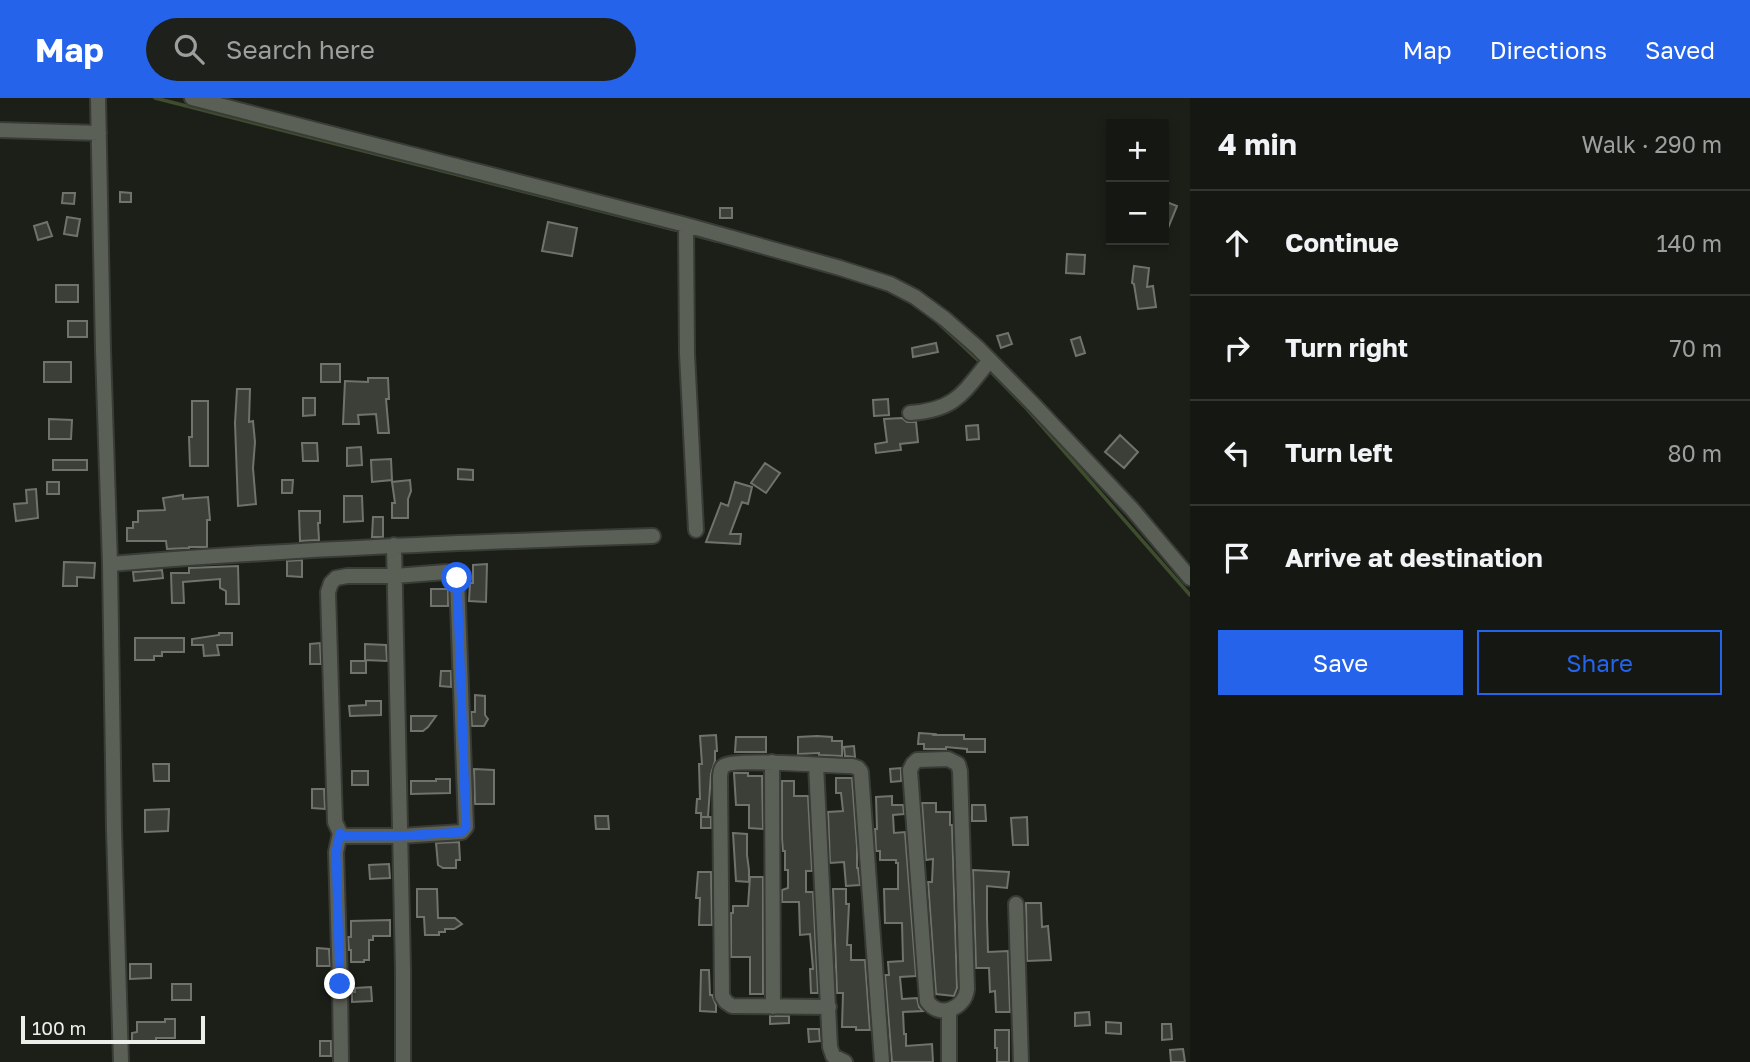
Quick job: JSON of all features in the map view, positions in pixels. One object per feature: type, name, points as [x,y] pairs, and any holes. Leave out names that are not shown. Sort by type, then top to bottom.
[{"type":"street","points":[[98,98],[121,1062]]},
{"type":"street","points":[[192,98],[686,225],[890,284],[915,297],[945,319],[990,360],[1132,509],[1190,578]]},
{"type":"street","points":[[0,130],[99,133]]},
{"type":"street","points":[[686,225],[687,354],[696,530]]},
{"type":"street","points":[[910,413],[929,412],[946,407],[990,360]]},
{"type":"street","points":[[110,564],[226,554],[394,545],[653,536]]},
{"type":"street","points":[[394,545],[403,1062]]},
{"type":"street","points":[[446,572],[457,578],[466,827],[462,832],[345,836],[340,833],[335,822],[328,592],[331,583],[337,578],[395,576],[446,572]]},
{"type":"street","points":[[953,760],[960,771],[967,997],[963,1003],[949,1010],[936,1010],[927,1001],[911,770],[912,764],[917,761],[953,760]]},
{"type":"street","points":[[772,762],[773,1007]]},
{"type":"street","points":[[829,1007],[732,1006],[722,996],[720,776],[724,765],[772,762],[852,766],[861,772],[881,1062]]},
{"type":"street","points":[[816,765],[831,1047],[833,1056],[845,1062]]},
{"type":"street","points":[[340,833],[336,852],[341,1062]]},
{"type":"street","points":[[1016,904],[1021,1062]]},
{"type":"street","points":[[949,1010],[949,1062]]},
{"type":"building","points":[[120,192],[131,193],[131,202],[120,202]]},
{"type":"building","points":[[63,193],[75,193],[74,204],[62,203]]},
{"type":"building","points":[[1169,203],[1177,206],[1169,226]]},
{"type":"building","points":[[720,208],[732,208],[732,218],[720,218]]},
{"type":"building","points":[[67,217],[80,219],[77,236],[64,234]]},
{"type":"building","points":[[47,222],[52,236],[38,240],[34,226]]},
{"type":"building","points":[[548,222],[577,228],[572,256],[542,251]]},
{"type":"building","points":[[1067,254],[1085,255],[1084,274],[1066,273]]},
{"type":"building","points":[[1134,266],[1149,268],[1147,287],[1153,286],[1156,307],[1138,309],[1132,283]]},
{"type":"building","points":[[56,285],[78,285],[78,302],[56,302]]},
{"type":"building","points":[[68,321],[87,321],[87,337],[68,337]]},
{"type":"building","points":[[1008,333],[1012,344],[1001,348],[997,336]]},
{"type":"building","points":[[1080,337],[1085,353],[1076,356],[1071,340]]},
{"type":"building","points":[[936,343],[938,352],[913,357],[912,348]]},
{"type":"building","points":[[44,362],[71,362],[71,382],[44,382]]},
{"type":"building","points":[[321,364],[340,364],[340,382],[321,382]]},
{"type":"building","points":[[368,378],[388,378],[389,399],[386,399],[389,433],[378,433],[376,414],[358,415],[359,424],[343,424],[345,381],[368,382]]},
{"type":"building","points":[[237,389],[250,389],[249,422],[253,421],[255,442],[253,468],[256,504],[238,506],[235,423]]},
{"type":"building","points":[[303,398],[315,398],[315,415],[303,416]]},
{"type":"building","points":[[888,399],[889,415],[874,416],[873,400]]},
{"type":"building","points":[[192,401],[208,401],[208,466],[190,466]]},
{"type":"building","points":[[902,418],[907,422],[916,422],[918,442],[900,444],[901,450],[876,453],[875,444],[887,442],[884,419]]},
{"type":"building","points":[[49,419],[72,420],[71,439],[49,439]]},
{"type":"building","points":[[978,425],[979,439],[967,440],[966,426]]},
{"type":"building","points":[[1120,435],[1138,452],[1124,468],[1105,452]]},
{"type":"building","points":[[302,443],[317,443],[318,461],[303,461]]},
{"type":"building","points":[[361,447],[362,465],[347,466],[347,448]]},
{"type":"building","points":[[391,459],[392,480],[372,482],[371,460]]},
{"type":"building","points":[[53,460],[87,460],[87,470],[53,470]]},
{"type":"building","points":[[765,463],[780,473],[766,493],[751,483]]},
{"type":"building","points":[[458,469],[473,470],[473,480],[458,479]]},
{"type":"building","points":[[282,480],[293,480],[292,493],[282,493]]},
{"type":"building","points":[[410,480],[408,518],[392,518],[392,503],[395,503],[392,482]]},
{"type":"building","points":[[47,482],[59,482],[59,494],[47,494]]},
{"type":"building","points":[[735,482],[752,487],[748,504],[742,502],[730,534],[741,534],[740,544],[706,542],[721,503],[728,506]]},
{"type":"building","points":[[36,489],[38,518],[16,521],[14,504],[27,503],[26,490]]},
{"type":"building","points":[[183,495],[183,499],[208,497],[210,520],[207,520],[207,547],[167,549],[166,541],[127,541],[127,528],[133,528],[133,522],[138,522],[138,511],[165,510],[163,498]]},
{"type":"building","points":[[344,496],[362,496],[363,521],[344,522]]},
{"type":"building","points":[[299,511],[320,511],[319,540],[300,541]]},
{"type":"building","points":[[373,517],[383,517],[383,537],[372,537]]},
{"type":"building","points":[[302,560],[302,577],[287,576],[287,561]]},
{"type":"building","points":[[64,562],[95,563],[94,578],[77,577],[77,586],[63,586]]},
{"type":"building","points":[[487,564],[486,602],[469,601],[473,565]]},
{"type":"building","points":[[238,566],[239,604],[226,604],[226,591],[220,588],[220,579],[183,582],[184,603],[172,603],[171,573],[189,573],[189,568]]},
{"type":"building","points":[[162,570],[163,578],[134,581],[133,572]]},
{"type":"building","points":[[431,589],[448,589],[448,606],[431,606]]},
{"type":"building","points":[[232,633],[232,645],[217,645],[219,655],[204,656],[203,645],[192,645],[192,639]]},
{"type":"building","points":[[135,638],[184,638],[184,652],[162,652],[162,656],[154,656],[154,660],[135,660]]},
{"type":"building","points":[[320,643],[321,664],[310,664],[310,644]]},
{"type":"building","points":[[365,644],[386,645],[387,661],[365,660]]},
{"type":"building","points":[[351,661],[366,661],[366,673],[351,673]]},
{"type":"building","points":[[441,671],[451,671],[451,687],[440,686]]},
{"type":"building","points":[[475,695],[485,696],[485,715],[488,719],[484,726],[472,726],[471,712],[475,712]]},
{"type":"building","points":[[366,701],[381,701],[381,715],[350,716],[349,706],[366,705]]},
{"type":"building","points":[[411,716],[436,716],[423,731],[411,731]]},
{"type":"building","points":[[919,733],[985,739],[985,752],[967,752],[967,749],[946,747],[924,749],[924,744],[918,744]]},
{"type":"building","points":[[716,735],[717,751],[711,774],[708,817],[701,817],[701,813],[696,813],[697,799],[700,799],[699,764],[702,764],[700,736]]},
{"type":"building","points":[[817,736],[842,741],[842,756],[798,754],[798,737]]},
{"type":"building","points":[[736,737],[766,737],[766,752],[735,752]]},
{"type":"building","points":[[854,746],[855,757],[845,756],[844,747]]},
{"type":"building","points":[[153,764],[169,764],[169,781],[154,781]]},
{"type":"building","points":[[901,768],[901,781],[891,782],[890,769]]},
{"type":"building","points":[[474,769],[494,770],[494,804],[475,804]]},
{"type":"building","points":[[352,771],[368,771],[368,785],[352,785]]},
{"type":"building","points":[[734,773],[762,776],[763,829],[749,828],[749,805],[736,805]]},
{"type":"building","points":[[836,778],[852,778],[860,885],[846,886],[844,862],[830,863],[828,812],[843,811],[841,793],[836,793]]},
{"type":"building","points":[[450,779],[450,793],[411,794],[411,781]]},
{"type":"building","points":[[782,781],[794,781],[794,796],[808,796],[812,871],[806,871],[806,892],[813,892],[818,993],[811,993],[810,969],[813,969],[810,934],[800,935],[799,902],[782,902],[782,890],[788,888],[788,870],[785,870],[782,839]]},
{"type":"building","points":[[312,789],[324,789],[325,809],[312,808]]},
{"type":"building","points":[[892,796],[892,805],[903,805],[904,814],[893,815],[894,833],[905,832],[916,976],[900,977],[902,999],[917,998],[923,1011],[903,1012],[904,1034],[906,1046],[932,1044],[933,1062],[892,1062],[885,975],[889,975],[888,962],[903,961],[902,923],[885,923],[884,889],[898,889],[898,863],[896,860],[880,860],[880,851],[876,851],[875,829],[876,797]]},
{"type":"building","points":[[922,803],[936,803],[936,812],[950,812],[957,988],[954,996],[936,994],[928,882],[932,882],[933,859],[926,860]]},
{"type":"building","points":[[972,805],[985,805],[986,821],[972,821]]},
{"type":"building","points":[[169,809],[168,831],[145,832],[145,810]]},
{"type":"building","points":[[595,816],[608,816],[609,829],[596,829]]},
{"type":"building","points":[[701,817],[711,817],[711,828],[701,828]]},
{"type":"building","points":[[1027,817],[1028,845],[1013,845],[1011,818]]},
{"type":"building","points":[[733,833],[747,834],[749,882],[736,881]]},
{"type":"building","points":[[459,842],[460,860],[456,860],[456,868],[443,868],[438,865],[436,843]]},
{"type":"building","points":[[389,864],[390,878],[370,879],[369,865]]},
{"type":"building","points":[[973,870],[1009,872],[1007,888],[987,886],[987,918],[988,952],[1008,951],[1010,1012],[996,1012],[995,991],[990,992],[989,968],[976,968]]},
{"type":"building","points":[[698,872],[711,872],[712,925],[699,925],[700,898],[696,898]]},
{"type":"building","points":[[750,877],[763,877],[763,994],[750,994],[750,957],[731,957],[731,913],[733,906],[748,906]]},
{"type":"building","points":[[417,889],[437,889],[438,918],[455,918],[462,924],[454,929],[445,929],[445,932],[439,932],[439,935],[425,935],[424,917],[417,917]]},
{"type":"building","points":[[833,889],[846,889],[846,904],[849,904],[847,945],[851,945],[851,960],[865,960],[870,1030],[842,1027],[843,993],[837,993]]},
{"type":"building","points":[[1026,903],[1041,903],[1042,927],[1048,926],[1051,960],[1027,961]]},
{"type":"building","points":[[390,920],[390,936],[373,936],[373,940],[369,940],[369,960],[351,962],[348,937],[351,937],[351,921]]},
{"type":"building","points":[[317,948],[329,949],[330,966],[317,966]]},
{"type":"building","points":[[130,964],[151,964],[151,978],[130,979]]},
{"type":"building","points":[[701,970],[709,970],[710,995],[716,1005],[716,1012],[700,1011]]},
{"type":"building","points":[[172,984],[191,984],[191,1000],[172,1000]]},
{"type":"building","points":[[371,987],[372,1001],[352,1002],[355,988]]},
{"type":"building","points":[[1089,1012],[1090,1025],[1075,1026],[1075,1013]]},
{"type":"building","points":[[770,1016],[789,1016],[789,1023],[770,1024]]},
{"type":"building","points":[[165,1019],[175,1019],[175,1038],[156,1038],[156,1042],[132,1041],[132,1033],[137,1032],[137,1022],[165,1022]]},
{"type":"building","points":[[1106,1022],[1121,1023],[1121,1034],[1106,1033]]},
{"type":"building","points":[[1162,1024],[1171,1024],[1172,1039],[1162,1040]]},
{"type":"building","points":[[808,1029],[819,1029],[820,1041],[809,1042]]},
{"type":"building","points":[[995,1030],[1009,1030],[1009,1062],[997,1062]]},
{"type":"building","points":[[320,1041],[331,1041],[331,1056],[320,1056]]},
{"type":"building","points":[[1183,1049],[1185,1062],[1171,1062],[1170,1050]]},
{"type":"waterway","points":[[155,98],[683,232]]},
{"type":"waterway","points":[[690,234],[716,241]]},
{"type":"waterway","points":[[935,320],[981,363]]},
{"type":"waterway","points":[[987,368],[1027,409],[1190,595]]},
{"type":"route","points":[[340,984],[336,852],[340,833],[345,836],[400,836],[462,832],[466,827],[457,578]]}]
